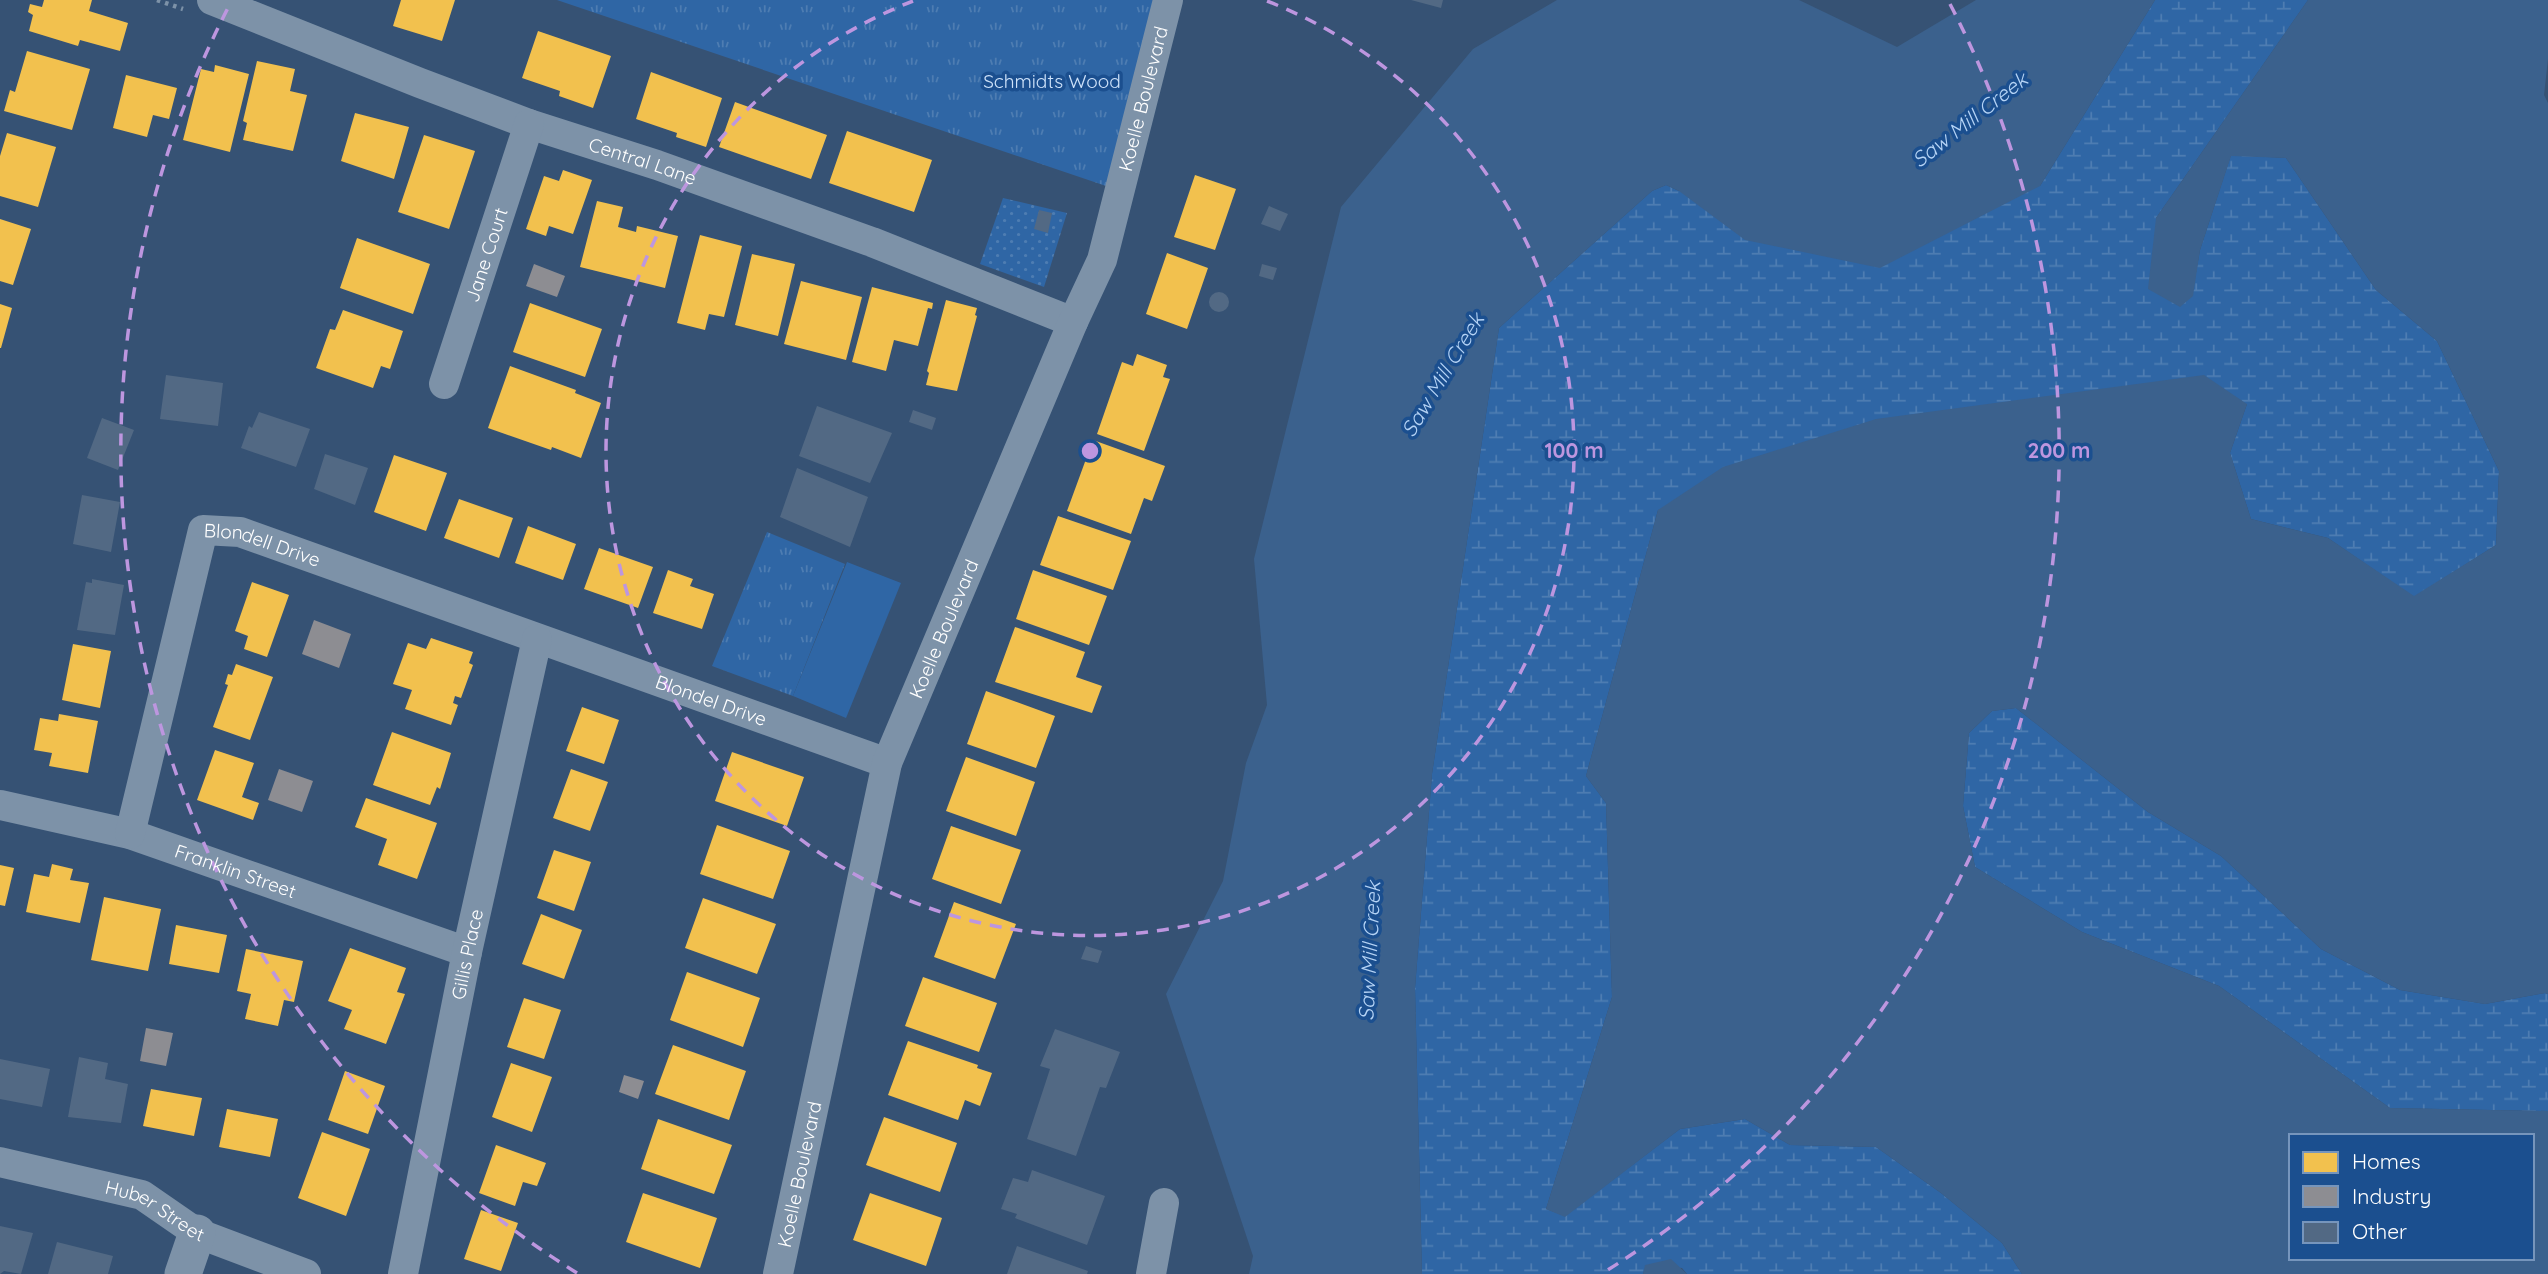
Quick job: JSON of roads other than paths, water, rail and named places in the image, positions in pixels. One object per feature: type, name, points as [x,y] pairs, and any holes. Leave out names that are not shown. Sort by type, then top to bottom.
[{"type":"street","name":"Central Lane","points":[[212,0],[529,124],[657,165],[872,242],[1073,322]]},
{"type":"street","name":"Koelle Boulevard","points":[[778,1274],[887,763],[1073,322],[1102,260],[1168,0]]},
{"type":"street","name":"Jane Court","points":[[444,384],[529,124]]},
{"type":"street","name":"Blondell Drive","points":[[130,834],[203,530],[240,532],[537,639]]},
{"type":"street","name":"Blondel Drive","points":[[537,639],[887,763]]},
{"type":"street","name":"Gillis Place","points":[[403,1274],[467,952],[537,639]]},
{"type":"street","name":"Franklin Street","points":[[0,805],[130,834],[467,952]]},
{"type":"street","name":"Huber Street","points":[[0,1162],[142,1195],[197,1233],[306,1274]]},
{"type":"street","points":[[1151,1274],[1164,1203]]},
{"type":"street","points":[[183,1274],[197,1233]]},
{"type":"water","name":"Saw Mill Creek","points":[[1557,0],[1799,0],[1897,47],[1976,0],[2155,0],[2040,186],[1880,268],[1745,240],[1679,191],[1666,185],[1652,191],[1499,328],[1432,774],[1415,988],[1422,1274],[1249,1274],[1253,1256],[1166,994],[1223,881],[1246,763],[1267,705],[1254,559],[1341,207],[1473,49]]},
{"type":"water","points":[[2308,0],[2548,0],[2548,59],[2544,95],[2548,103],[2548,994],[2485,1004],[2400,990],[2321,949],[2221,856],[2148,812],[2016,708],[1992,711],[1969,733],[1963,806],[1975,867],[2082,932],[2219,986],[2390,1108],[2548,1111],[2548,1274],[2022,1274],[2002,1243],[1941,1193],[1876,1147],[1790,1145],[1745,1119],[1680,1129],[1565,1217],[1546,1209],[1612,997],[1606,803],[1586,776],[1658,510],[1723,467],[1876,419],[2204,375],[2247,404],[2230,453],[2251,519],[2328,538],[2414,596],[2496,545],[2499,471],[2437,341],[2376,290],[2286,158],[2231,156],[2200,250],[2193,296],[2180,307],[2148,289],[2156,218]]},
{"type":"water","points":[[1671,1259],[1687,1274],[1643,1274],[1645,1265]]},
{"type":"park label","name":"Schmidts Wood","points":[[1052,81]]}]
